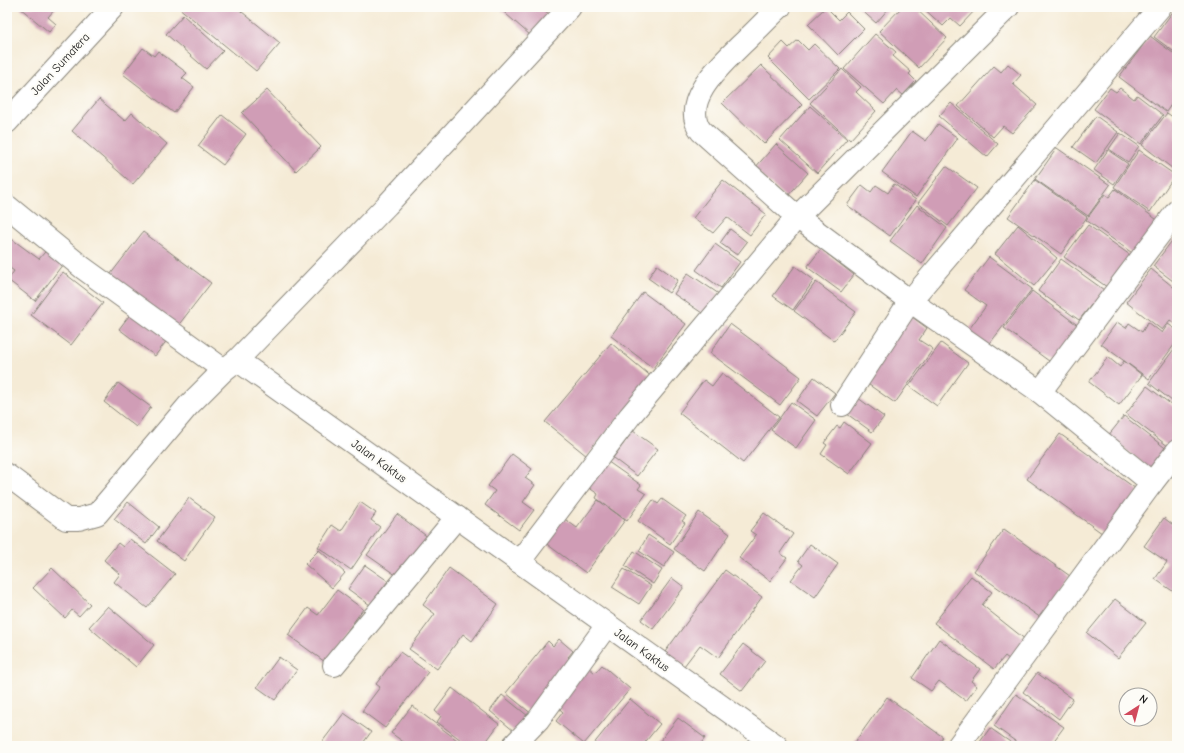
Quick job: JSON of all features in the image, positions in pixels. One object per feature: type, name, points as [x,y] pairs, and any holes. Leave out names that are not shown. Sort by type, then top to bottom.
[{"type":"street","name":"Jalan Sumatera","points":[[11,110],[113,7]]},
{"type":"street","points":[[7,475],[66,519],[97,514],[188,406],[231,365],[387,205],[570,7]]},
{"type":"street","points":[[780,7],[712,74],[698,98],[694,116],[696,125],[797,217],[910,301],[1040,392],[1152,483]]},
{"type":"street","points":[[519,562],[630,416],[797,217],[1008,7]]},
{"type":"street","points":[[842,405],[910,301],[1160,7]]},
{"type":"street","name":"Jalan Kaktus","points":[[7,206],[83,268],[231,365],[456,517],[776,746]]},
{"type":"street","points":[[1040,392],[1177,212]]},
{"type":"street","points":[[958,746],[1177,451]]},
{"type":"street","points":[[334,665],[456,517]]},
{"type":"street","points":[[513,746],[538,720],[607,625]]},
{"type":"building","points":[[19,7],[57,7],[48,17],[56,24],[49,32]]},
{"type":"building","points":[[178,7],[236,7],[280,43],[256,71]]},
{"type":"building","points":[[498,7],[540,7],[549,14],[530,35]]},
{"type":"building","points":[[826,7],[839,20],[847,12],[864,29],[838,55],[808,24]]},
{"type":"building","points":[[858,7],[890,7],[876,23]]},
{"type":"building","points":[[902,7],[914,7],[947,38],[919,68],[879,31]]},
{"type":"building","points":[[922,7],[978,7],[960,26],[951,18],[943,26]]},
{"type":"building","points":[[1175,9],[1177,10],[1177,54],[1154,37]]},
{"type":"building","points":[[183,15],[223,51],[206,69],[166,34]]},
{"type":"building","points":[[875,34],[896,52],[893,56],[911,72],[909,74],[916,81],[903,95],[897,90],[884,104],[844,69]]},
{"type":"building","points":[[1150,36],[1177,56],[1177,96],[1166,112],[1119,77]]},
{"type":"building","points":[[798,40],[808,50],[814,44],[840,69],[809,99],[768,58],[783,42],[789,48]]},
{"type":"building","points":[[143,48],[154,56],[158,51],[187,73],[182,78],[194,87],[174,113],[123,74]]},
{"type":"building","points":[[1008,64],[1021,75],[1013,84],[1037,105],[1012,133],[1003,126],[993,137],[958,106],[994,66],[1001,72]]},
{"type":"building","points":[[761,65],[802,105],[764,144],[722,103]]},
{"type":"building","points":[[842,69],[861,87],[856,92],[876,111],[850,140],[810,103]]},
{"type":"building","points":[[1110,88],[1116,92],[1120,88],[1134,99],[1137,95],[1163,115],[1141,144],[1094,109]]},
{"type":"building","points":[[267,90],[321,147],[296,171],[242,113]]},
{"type":"building","points":[[99,99],[125,121],[132,113],[167,144],[133,184],[72,131]]},
{"type":"building","points":[[951,103],[998,144],[987,157],[939,116]]},
{"type":"building","points":[[810,106],[847,139],[817,173],[780,140]]},
{"type":"building","points":[[1167,113],[1177,120],[1177,172],[1142,145]]},
{"type":"building","points":[[222,115],[246,134],[223,165],[198,146]]},
{"type":"building","points":[[1096,116],[1118,132],[1096,163],[1073,147]]},
{"type":"building","points":[[938,124],[958,138],[916,197],[882,172],[912,131],[926,141]]},
{"type":"building","points":[[1120,133],[1139,146],[1128,162],[1109,149]]},
{"type":"building","points":[[776,144],[808,173],[786,198],[754,169]]},
{"type":"building","points":[[1057,148],[1110,185],[1088,216],[1035,179]]},
{"type":"building","points":[[1108,150],[1128,164],[1114,184],[1094,170]]},
{"type":"building","points":[[1139,150],[1175,175],[1150,212],[1114,187]]},
{"type":"building","points":[[946,166],[977,188],[948,226],[918,203]]},
{"type":"building","points":[[723,180],[766,214],[750,235],[727,217],[713,233],[693,218]]},
{"type":"building","points":[[1035,180],[1087,217],[1061,254],[1008,217]]},
{"type":"building","points":[[894,184],[916,200],[890,236],[847,205],[862,185],[871,192],[876,185],[888,193]]},
{"type":"building","points":[[1115,189],[1160,222],[1135,255],[1086,220],[1105,194],[1109,197]]},
{"type":"building","points":[[917,205],[947,228],[922,264],[890,241]]},
{"type":"building","points":[[1018,225],[1057,258],[1034,286],[995,254]]},
{"type":"building","points":[[1088,225],[1130,255],[1107,287],[1064,257]]},
{"type":"building","points":[[730,229],[747,242],[737,255],[720,243]]},
{"type":"building","points":[[143,232],[211,283],[177,327],[110,275]]},
{"type":"building","points":[[1177,234],[1177,284],[1153,266]]},
{"type":"building","points":[[9,237],[39,259],[49,247],[66,260],[35,301],[8,280],[14,271],[7,266],[7,240]]},
{"type":"building","points":[[715,244],[740,262],[721,288],[696,270]]},
{"type":"building","points":[[821,249],[854,275],[841,292],[807,267]]},
{"type":"building","points":[[989,257],[1032,289],[987,347],[967,332],[986,306],[964,290]]},
{"type":"building","points":[[1061,259],[1111,295],[1099,311],[1091,305],[1079,320],[1038,291]]},
{"type":"building","points":[[657,265],[678,280],[669,293],[648,278]]},
{"type":"building","points":[[795,266],[814,280],[793,310],[773,296]]},
{"type":"building","points":[[1151,269],[1177,290],[1177,325],[1170,320],[1162,330],[1126,302]]},
{"type":"building","points":[[63,272],[103,303],[71,345],[31,315]]},
{"type":"building","points":[[688,273],[719,294],[705,315],[674,294]]},
{"type":"building","points":[[816,282],[856,312],[834,341],[794,311]]},
{"type":"building","points":[[1032,291],[1080,327],[1053,364],[1004,328]]},
{"type":"building","points":[[643,292],[686,324],[653,368],[611,336]]},
{"type":"building","points":[[135,308],[171,335],[155,356],[119,329]]},
{"type":"building","points":[[908,314],[927,328],[919,340],[933,349],[895,403],[862,380]]},
{"type":"building","points":[[1117,322],[1126,328],[1129,323],[1142,332],[1148,322],[1162,333],[1168,324],[1177,330],[1177,341],[1149,379],[1101,344]]},
{"type":"building","points":[[730,324],[801,377],[780,405],[710,353]]},
{"type":"building","points":[[611,343],[653,378],[587,456],[545,422]]},
{"type":"building","points":[[941,343],[968,363],[937,406],[909,386]]},
{"type":"building","points":[[1174,349],[1177,351],[1177,405],[1149,383]]},
{"type":"building","points":[[1108,357],[1120,367],[1124,361],[1142,375],[1119,405],[1089,382]]},
{"type":"building","points":[[722,373],[779,417],[743,463],[679,413],[704,380],[712,386]]},
{"type":"building","points":[[814,377],[835,393],[817,416],[797,401]]},
{"type":"building","points":[[118,383],[151,407],[136,427],[104,402]]},
{"type":"building","points":[[1147,386],[1177,409],[1177,444],[1173,450],[1126,414]]},
{"type":"building","points":[[854,395],[884,417],[872,432],[843,411]]},
{"type":"building","points":[[791,402],[816,420],[796,448],[771,430]]},
{"type":"building","points":[[1124,416],[1173,454],[1157,475],[1108,436]]},
{"type":"building","points":[[844,422],[872,443],[849,474],[821,454],[827,445],[824,443],[837,426],[840,428]]},
{"type":"building","points":[[633,431],[658,449],[637,476],[613,458]]},
{"type":"building","points":[[1060,434],[1139,491],[1106,536],[1027,479]]},
{"type":"building","points":[[512,454],[532,469],[525,478],[535,485],[523,502],[534,510],[519,530],[485,505],[495,491],[488,486]]},
{"type":"building","points":[[604,459],[641,485],[638,489],[646,494],[627,521],[596,498],[598,494],[585,485]]},
{"type":"building","points":[[189,498],[215,517],[184,561],[157,541]]},
{"type":"building","points":[[662,499],[686,516],[682,521],[685,523],[670,544],[638,521],[653,500],[658,504]]},
{"type":"building","points":[[598,500],[625,520],[586,573],[544,542],[562,517],[577,528]]},
{"type":"building","points":[[128,502],[159,527],[146,544],[114,519]]},
{"type":"building","points":[[360,502],[376,513],[371,520],[380,527],[351,570],[318,547],[332,525],[341,531]]},
{"type":"building","points":[[699,512],[730,534],[705,571],[674,549]]},
{"type":"building","points":[[764,513],[793,534],[780,553],[787,558],[770,581],[739,558],[756,535],[750,531]]},
{"type":"building","points":[[397,514],[429,538],[400,578],[367,555]]},
{"type":"building","points":[[1164,518],[1177,528],[1177,588],[1174,592],[1155,579],[1167,562],[1144,546]]},
{"type":"building","points":[[1004,529],[1070,576],[1041,618],[974,571]]},
{"type":"building","points":[[648,535],[674,552],[664,567],[639,551]]},
{"type":"building","points":[[130,539],[175,574],[147,608],[114,582],[120,574],[104,560],[118,543],[123,547]]},
{"type":"building","points":[[810,544],[838,564],[815,597],[791,580],[803,565],[798,561]]},
{"type":"building","points":[[319,550],[345,573],[332,588],[305,564]]},
{"type":"building","points":[[634,551],[662,570],[653,584],[625,566]]},
{"type":"building","points":[[365,565],[388,581],[370,605],[348,589]]},
{"type":"building","points":[[52,568],[90,604],[79,616],[72,610],[65,618],[33,588]]},
{"type":"building","points":[[449,568],[498,604],[472,641],[463,634],[437,669],[409,649],[435,614],[423,605]]},
{"type":"building","points":[[624,569],[651,586],[639,604],[612,587]]},
{"type":"building","points":[[725,570],[762,597],[718,658],[700,645],[684,666],[665,652]]},
{"type":"building","points":[[971,576],[992,592],[982,605],[1026,640],[1010,660],[1005,656],[994,669],[934,623]]},
{"type":"building","points":[[672,578],[684,587],[653,629],[641,620]]},
{"type":"building","points":[[337,590],[363,609],[325,662],[288,635],[308,608],[318,615]]},
{"type":"building","points":[[1115,599],[1146,623],[1118,658],[1087,633]]},
{"type":"building","points":[[108,606],[154,645],[136,667],[89,627]]},
{"type":"building","points":[[559,639],[573,651],[568,657],[575,663],[533,715],[506,693],[548,641],[553,646]]},
{"type":"building","points":[[939,639],[980,669],[971,681],[977,686],[966,701],[939,681],[931,691],[912,678]]},
{"type":"building","points":[[743,644],[765,661],[742,691],[720,674]]},
{"type":"building","points":[[400,652],[428,672],[385,728],[362,711],[380,687],[376,684]]},
{"type":"building","points":[[279,657],[297,670],[275,700],[257,687]]},
{"type":"building","points":[[602,665],[630,689],[584,744],[556,721],[563,712],[554,704],[587,666],[595,673]]},
{"type":"building","points":[[1037,673],[1073,699],[1059,719],[1023,692]]},
{"type":"building","points":[[452,688],[499,724],[483,746],[477,743],[475,746],[469,746],[437,722],[441,716],[435,711]]},
{"type":"building","points":[[1016,694],[1064,727],[1050,746],[1022,746],[994,726]]},
{"type":"building","points":[[502,695],[528,716],[515,732],[490,711]]},
{"type":"building","points":[[887,697],[943,737],[937,746],[909,746],[906,744],[905,746],[852,746]]},
{"type":"building","points":[[630,699],[660,724],[642,746],[592,746]]},
{"type":"building","points":[[412,706],[465,746],[409,746],[391,733]]},
{"type":"building","points":[[344,713],[371,732],[361,746],[319,746]]},
{"type":"building","points":[[678,718],[705,738],[699,746],[656,746]]},
{"type":"building","points":[[990,728],[1013,744],[1012,746],[977,746]]}]
